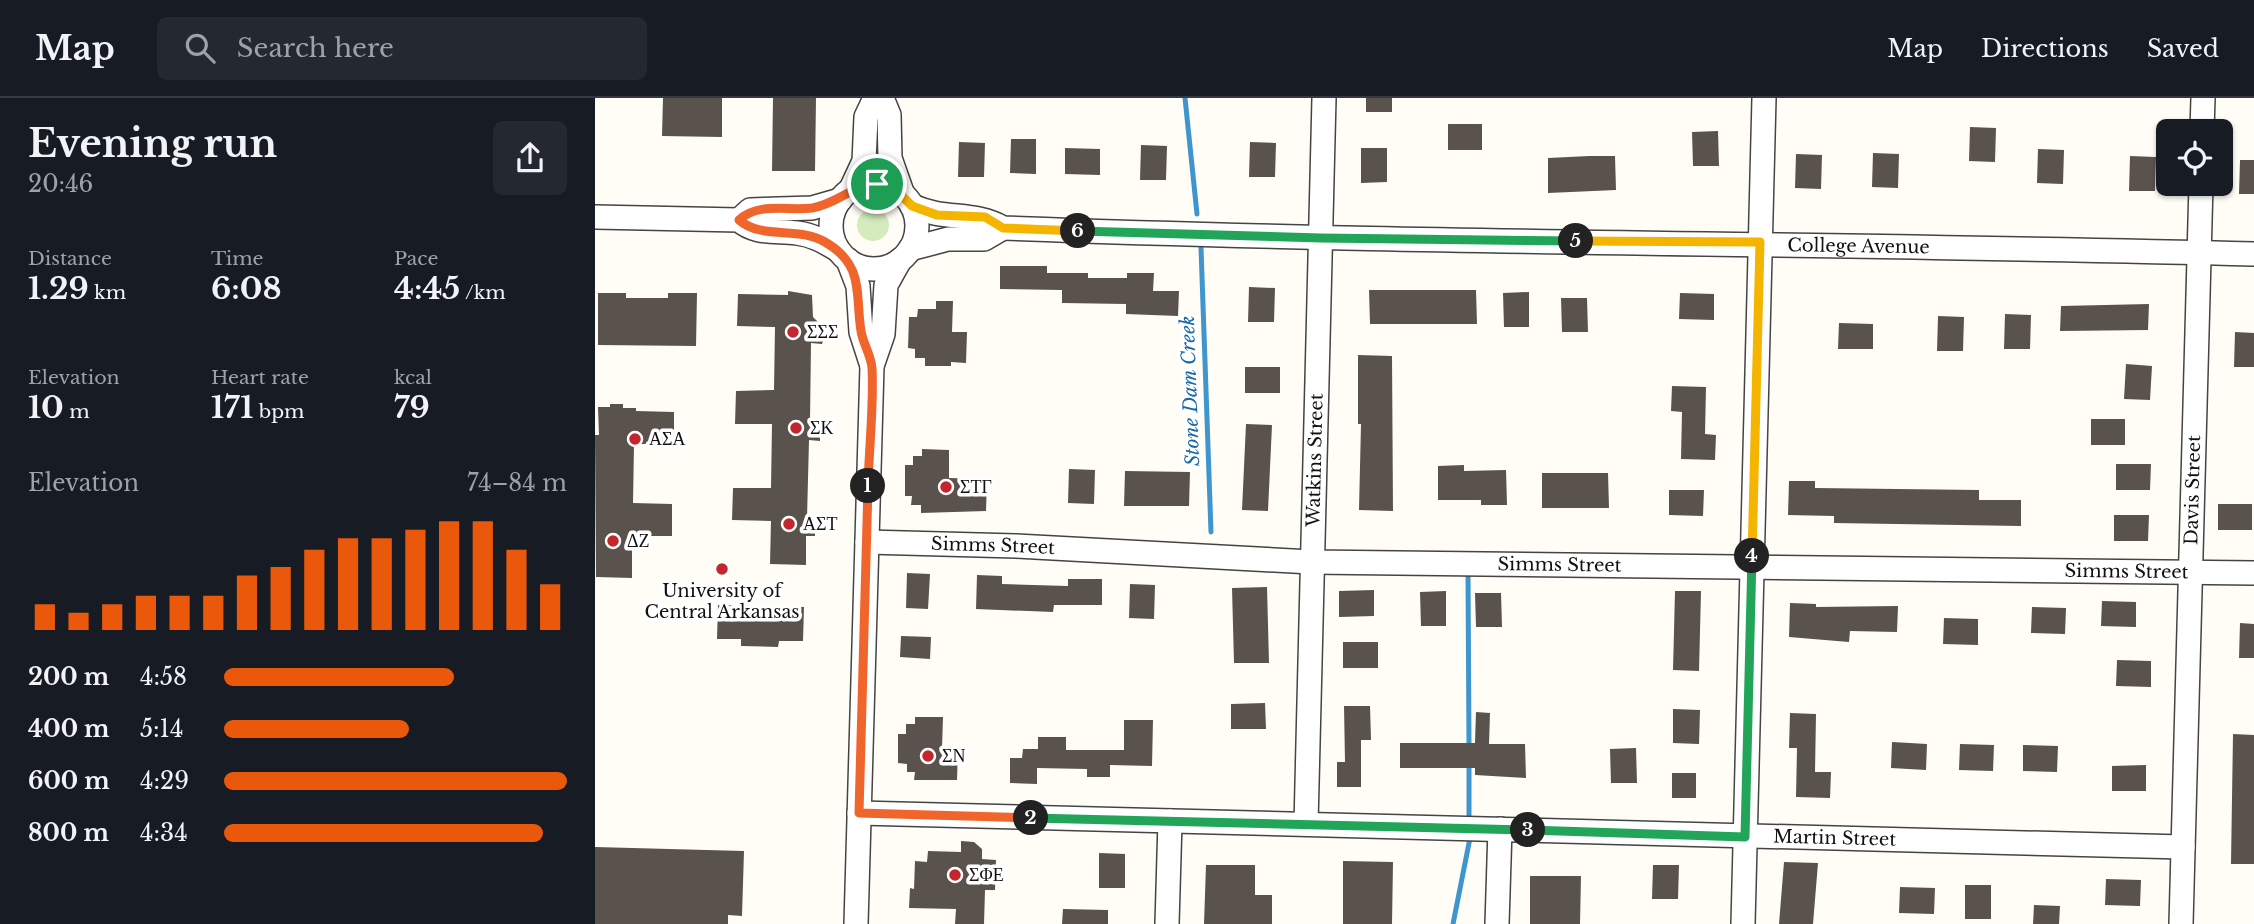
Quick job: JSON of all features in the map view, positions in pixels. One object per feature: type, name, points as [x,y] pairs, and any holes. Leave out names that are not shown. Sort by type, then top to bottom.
[{"type":"street","points":[[872,366],[861,332],[857,286],[831,225],[864,161],[866,117],[874,98]]},
{"type":"street","points":[[856,924],[872,366],[883,334],[886,285],[905,254],[917,223],[890,158],[889,115],[881,98]]},
{"type":"street","name":"Watkins Street","points":[[1306,824],[1324,98]]},
{"type":"street","points":[[1743,924],[1764,98]]},
{"type":"street","points":[[2203,98],[2203,119]]},
{"type":"street","points":[[739,220],[750,210],[812,208],[877,184],[907,200]]},
{"type":"street","name":"Davis Street","points":[[2181,924],[2201,196]]},
{"type":"street","name":"College Avenue","points":[[907,200],[949,217],[985,217],[1003,228],[1321,238],[1760,242],[2254,254]]},
{"type":"street","points":[[595,217],[739,220],[750,230],[811,236],[874,269],[905,254]]},
{"type":"street","name":"College Avenue","points":[[905,254],[948,239],[984,239],[1003,228]]},
{"type":"street","name":"Simms Street","points":[[867,542],[1016,546],[1311,562],[2254,573]]},
{"type":"street","name":"Martin Street","points":[[859,813],[2183,847]]},
{"type":"street","points":[[1167,924],[1170,821]]},
{"type":"street","points":[[1497,924],[1500,830]]},
{"type":"green space","points":[[873,209],[885,213],[889,225],[885,237],[873,241],[861,237],[857,225],[861,213]]},
{"type":"building","points":[[663,98],[722,98],[722,137],[662,136]]},
{"type":"building","points":[[773,98],[816,98],[815,171],[772,171]]},
{"type":"building","points":[[1366,98],[1392,98],[1392,112],[1366,112]]},
{"type":"building","points":[[1448,124],[1482,124],[1482,150],[1448,150]]},
{"type":"building","points":[[1970,127],[1996,128],[1995,162],[1969,161]]},
{"type":"building","points":[[1718,131],[1719,166],[1693,166],[1692,132]]},
{"type":"building","points":[[1011,139],[1036,139],[1036,174],[1010,173]]},
{"type":"building","points":[[959,142],[985,143],[984,177],[958,177]]},
{"type":"building","points":[[1250,142],[1276,143],[1275,177],[1249,177]]},
{"type":"building","points":[[1141,145],[1167,146],[1166,180],[1140,180]]},
{"type":"building","points":[[1065,148],[1100,149],[1100,175],[1065,174]]},
{"type":"building","points":[[1361,148],[1387,148],[1387,182],[1361,183]]},
{"type":"building","points":[[2038,149],[2064,150],[2063,184],[2037,183]]},
{"type":"building","points":[[1873,153],[1899,154],[1898,188],[1872,187]]},
{"type":"building","points":[[1796,154],[1822,155],[1821,189],[1795,188]]},
{"type":"building","points":[[1615,156],[1616,190],[1548,193],[1548,158]]},
{"type":"building","points":[[2130,156],[2156,157],[2155,191],[2129,191]]},
{"type":"building","points":[[2240,160],[2254,160],[2254,194],[2239,194]]},
{"type":"building","points":[[1000,266],[1047,266],[1047,273],[1088,273],[1088,278],[1127,278],[1127,273],[1154,273],[1153,291],[1179,291],[1178,316],[1126,314],[1126,304],[1062,303],[1062,290],[1000,289]]},
{"type":"building","points":[[1249,287],[1275,288],[1274,322],[1248,322]]},
{"type":"building","points":[[1369,290],[1476,290],[1477,324],[1370,324]]},
{"type":"building","points":[[788,291],[812,295],[813,317],[827,331],[822,344],[811,343],[810,420],[820,420],[820,441],[809,440],[807,518],[815,518],[815,536],[806,536],[806,565],[770,564],[771,521],[732,520],[733,488],[771,488],[772,424],[735,424],[736,391],[774,390],[775,327],[737,326],[738,294],[788,295]]},
{"type":"building","points":[[1529,292],[1529,327],[1504,327],[1503,293]]},
{"type":"building","points":[[598,293],[626,293],[626,298],[668,298],[668,293],[697,293],[696,346],[598,345]]},
{"type":"building","points":[[1680,293],[1714,294],[1714,320],[1679,319]]},
{"type":"building","points":[[1561,298],[1587,298],[1588,332],[1562,332]]},
{"type":"building","points":[[936,301],[953,301],[952,332],[967,332],[966,363],[925,366],[925,358],[915,358],[915,349],[908,348],[909,317],[917,317],[918,309],[936,309]]},
{"type":"building","points":[[2149,304],[2148,330],[2060,331],[2061,306]]},
{"type":"building","points":[[2005,314],[2031,315],[2030,349],[2004,349]]},
{"type":"building","points":[[1938,316],[1964,317],[1963,351],[1937,351]]},
{"type":"building","points":[[1839,323],[1873,324],[1873,349],[1838,349]]},
{"type":"building","points":[[2235,332],[2254,333],[2254,367],[2234,367]]},
{"type":"building","points":[[1358,355],[1392,356],[1393,511],[1359,510],[1361,424],[1358,424]]},
{"type":"building","points":[[2126,364],[2152,366],[2150,400],[2124,399]]},
{"type":"building","points":[[1245,367],[1280,367],[1280,393],[1245,393]]},
{"type":"building","points":[[1672,386],[1706,387],[1705,434],[1716,435],[1715,460],[1681,459],[1682,412],[1671,411]]},
{"type":"building","points":[[610,404],[623,404],[623,408],[636,408],[636,411],[674,412],[674,444],[634,444],[633,503],[672,504],[672,536],[632,536],[632,578],[596,577],[595,435],[599,435],[598,407],[610,407]]},
{"type":"building","points":[[2091,419],[2125,419],[2125,445],[2091,445]]},
{"type":"building","points":[[1246,424],[1272,425],[1268,511],[1242,510]]},
{"type":"building","name":"ΣΤΓ","points":[[922,449],[949,450],[949,478],[987,479],[986,511],[921,513],[921,505],[911,505],[912,496],[905,496],[905,465],[913,465],[913,456],[922,456]]},
{"type":"building","points":[[2116,464],[2151,464],[2150,490],[2116,490]]},
{"type":"building","points":[[1464,465],[1464,471],[1506,470],[1507,505],[1481,505],[1481,500],[1438,500],[1438,466]]},
{"type":"building","points":[[1069,469],[1095,470],[1094,504],[1068,503]]},
{"type":"building","points":[[1125,471],[1190,472],[1189,506],[1124,506]]},
{"type":"building","points":[[1542,473],[1608,473],[1609,508],[1542,508]]},
{"type":"building","points":[[1789,481],[1815,481],[1815,488],[1979,490],[1979,500],[2021,500],[2021,526],[1834,523],[1834,516],[1788,515]]},
{"type":"building","points":[[1669,490],[1704,490],[1703,516],[1669,515]]},
{"type":"building","points":[[2218,504],[2252,504],[2252,530],[2218,530]]},
{"type":"building","points":[[2114,515],[2149,515],[2148,541],[2114,541]]},
{"type":"building","points":[[907,573],[930,574],[928,609],[906,608]]},
{"type":"building","points":[[977,575],[1002,576],[1002,584],[1068,586],[1068,579],[1102,579],[1102,605],[1054,605],[1053,612],[976,609]]},
{"type":"building","points":[[1130,584],[1155,585],[1154,619],[1129,618]]},
{"type":"building","points":[[1267,587],[1269,663],[1234,663],[1232,588]]},
{"type":"building","points":[[1374,590],[1374,616],[1339,617],[1339,591]]},
{"type":"building","points":[[1446,591],[1446,626],[1421,626],[1420,592]]},
{"type":"building","points":[[1675,591],[1701,591],[1699,671],[1673,670]]},
{"type":"building","points":[[1475,593],[1501,593],[1502,627],[1476,627]]},
{"type":"building","points":[[2102,601],[2136,602],[2136,627],[2101,626]]},
{"type":"building","points":[[1790,603],[1816,604],[1816,607],[1898,606],[1897,632],[1850,631],[1849,642],[1789,637]]},
{"type":"building","points":[[718,605],[804,607],[803,641],[779,641],[778,647],[741,646],[741,639],[717,639]]},
{"type":"building","points":[[2032,607],[2066,608],[2065,634],[2031,633]]},
{"type":"building","points":[[1944,618],[1978,619],[1978,645],[1943,644]]},
{"type":"building","points":[[2240,623],[2254,624],[2254,658],[2239,658]]},
{"type":"building","points":[[901,636],[931,637],[930,659],[900,657]]},
{"type":"building","points":[[1343,642],[1378,642],[1378,668],[1343,668]]},
{"type":"building","points":[[2117,660],[2151,661],[2151,687],[2116,686]]},
{"type":"building","points":[[1265,703],[1266,729],[1231,729],[1231,704]]},
{"type":"building","points":[[1344,706],[1370,706],[1371,740],[1361,740],[1361,787],[1337,787],[1337,762],[1345,762]]},
{"type":"building","points":[[1673,709],[1700,710],[1699,744],[1673,743]]},
{"type":"building","points":[[1476,712],[1490,713],[1489,744],[1525,744],[1526,778],[1475,775],[1475,768],[1400,768],[1400,743],[1475,743]]},
{"type":"building","points":[[1790,713],[1816,714],[1815,772],[1831,772],[1830,798],[1796,797],[1797,748],[1789,748]]},
{"type":"building","name":"ΣΝ","points":[[915,717],[943,717],[942,748],[958,748],[957,780],[914,780],[915,772],[907,772],[907,764],[898,763],[898,734],[906,734],[906,724],[915,724]]},
{"type":"building","points":[[1124,720],[1153,720],[1152,766],[1110,765],[1110,777],[1087,777],[1087,769],[1037,768],[1037,784],[1010,783],[1010,758],[1022,758],[1023,749],[1038,749],[1038,737],[1066,737],[1066,750],[1124,750]]},
{"type":"building","points":[[2233,734],[2254,735],[2254,864],[2231,864]]},
{"type":"building","points":[[1892,742],[1927,744],[1926,770],[1891,768]]},
{"type":"building","points":[[1960,744],[1994,745],[1993,771],[1959,770]]},
{"type":"building","points":[[2023,745],[2058,746],[2057,772],[2023,771]]},
{"type":"building","points":[[1636,748],[1637,783],[1611,783],[1610,749]]},
{"type":"building","points":[[2146,765],[2146,791],[2112,791],[2112,766]]},
{"type":"building","points":[[1672,773],[1696,773],[1696,798],[1672,798]]},
{"type":"building","name":"ΣΦΕ","points":[[961,841],[974,842],[982,849],[982,859],[996,860],[995,890],[985,890],[984,924],[955,924],[956,909],[909,908],[910,888],[914,889],[915,861],[927,862],[928,851],[961,852]]},
{"type":"building","points":[[595,847],[744,851],[742,916],[728,915],[728,924],[595,924]]},
{"type":"building","points":[[1099,853],[1125,854],[1125,888],[1099,888]]},
{"type":"building","points":[[1343,861],[1393,862],[1392,924],[1343,924]]},
{"type":"building","points":[[1784,862],[1818,863],[1813,924],[1779,924]]},
{"type":"building","points":[[1206,865],[1255,865],[1255,895],[1272,895],[1272,924],[1204,924]]},
{"type":"building","points":[[1653,865],[1679,865],[1678,899],[1652,899]]},
{"type":"building","points":[[1530,876],[1581,876],[1580,924],[1530,924]]},
{"type":"building","points":[[2106,879],[2141,880],[2140,906],[2105,905]]},
{"type":"building","points":[[1965,885],[1991,885],[1991,919],[1965,919]]},
{"type":"building","points":[[1900,887],[1935,888],[1934,914],[1899,913]]},
{"type":"building","points":[[2034,905],[2060,906],[2059,924],[2033,924]]},
{"type":"building","points":[[1063,909],[1108,910],[1108,924],[1062,924]]},
{"type":"waterway","name":"Stone Dam Creek","points":[[1185,98],[1197,214]]},
{"type":"waterway","name":"Stone Dam Creek","points":[[1201,248],[1211,532]]},
{"type":"waterway","name":"Stone Dam Creek","points":[[1468,572],[1469,747]]},
{"type":"waterway","name":"Stone Dam Creek","points":[[1469,761],[1469,815]]},
{"type":"waterway","name":"Stone Dam Creek","points":[[1453,924],[1470,838]]},
{"type":"place","name":"ΣΣΣ","points":[[793,332]]},
{"type":"place","name":"ΣΚ","points":[[796,428]]},
{"type":"place","name":"ΑΣΑ","points":[[635,439]]},
{"type":"place","name":"ΣΤΓ","points":[[946,487]]},
{"type":"place","name":"ΑΣΤ","points":[[789,524]]},
{"type":"place","name":"ΔΖ","points":[[613,541]]},
{"type":"place","name":"University of Central Arkansas","points":[[722,569]]},
{"type":"place","name":"ΣΝ","points":[[928,756]]},
{"type":"place","name":"ΣΦΕ","points":[[955,875]]},
{"type":"route","points":[[877,184],[895,189],[912,206],[925,212],[949,217],[985,217],[1003,228],[1321,238],[1760,242],[1745,837],[859,813],[872,366],[861,332],[860,300],[855,275],[848,260],[824,241],[798,233],[750,230],[739,220],[750,210],[799,209],[826,205],[840,200],[858,187],[877,184]]}]
